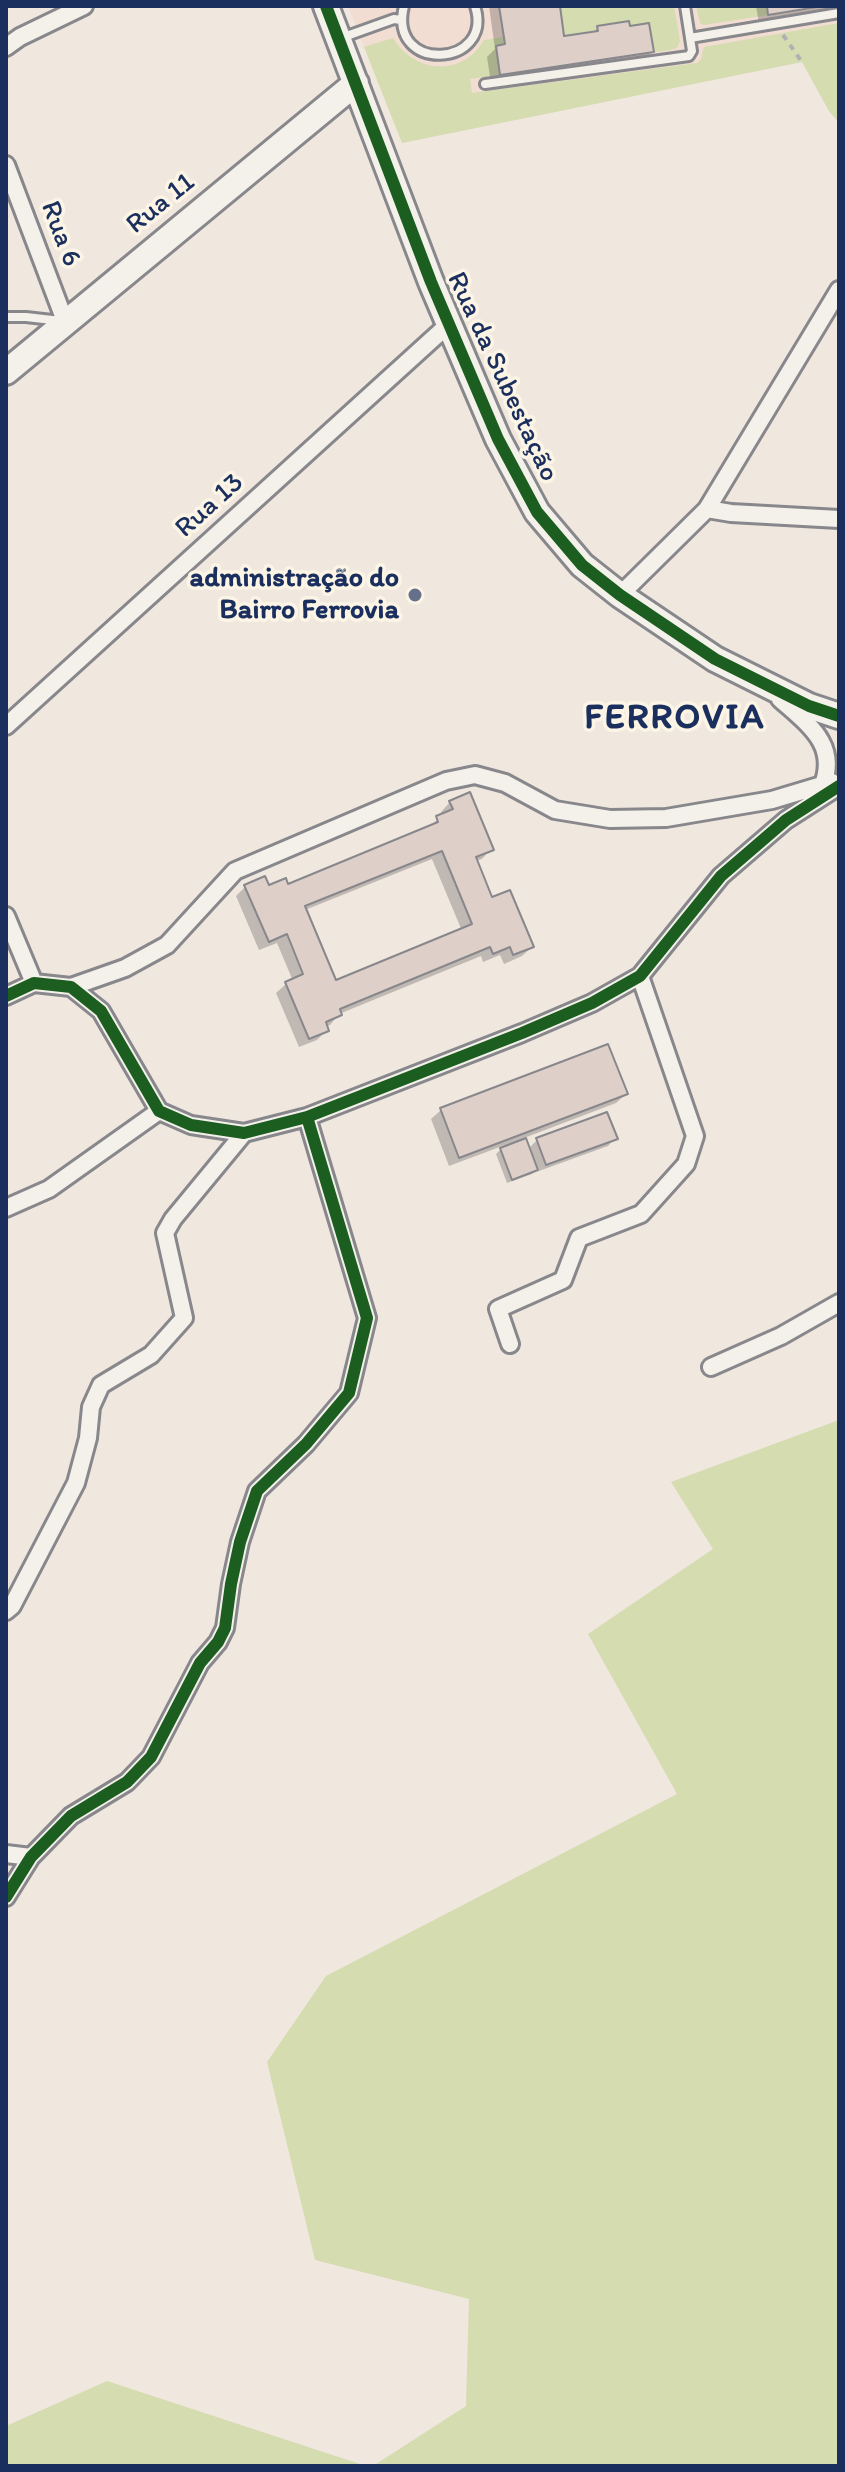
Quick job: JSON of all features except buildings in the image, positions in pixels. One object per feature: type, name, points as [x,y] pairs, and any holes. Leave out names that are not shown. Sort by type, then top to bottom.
[{"type":"street","points":[[6,47],[84,6]]},
{"type":"street","name":"Rua da Subestação","points":[[326,6],[449,324],[498,439],[537,512],[582,565],[620,595],[715,659],[766,687],[839,716]]},
{"type":"street","name":"Rua 11","points":[[6,372],[356,83]]},
{"type":"street","name":"Rua 6","points":[[6,165],[65,321]]},
{"type":"street","points":[[620,595],[707,509],[839,290]]},
{"type":"street","name":"Rua 13","points":[[6,726],[449,324]]},
{"type":"street","points":[[707,509],[839,519]]},
{"type":"street","points":[[766,687],[812,728],[821,742],[828,770],[822,787]]},
{"type":"street","points":[[6,996],[34,983],[71,987],[125,968],[167,945],[235,871],[446,781],[475,775],[505,783],[555,810],[610,819],[666,818],[772,800],[839,780]]},
{"type":"street","points":[[71,987],[101,1011],[159,1111],[191,1125],[244,1133],[307,1117],[522,1033],[592,1003],[640,976],[721,876],[786,820],[839,786]]},
{"type":"street","points":[[6,916],[34,983]]},
{"type":"street","points":[[510,1344],[498,1309],[563,1280],[579,1238],[641,1214],[686,1164],[695,1136],[640,976]]},
{"type":"street","points":[[6,1208],[49,1189],[159,1111]]},
{"type":"street","points":[[6,1897],[31,1857],[71,1816],[127,1782],[151,1757],[200,1663],[218,1642],[225,1628],[240,1542],[257,1491],[306,1444],[349,1393],[367,1318],[307,1117]]},
{"type":"street","points":[[6,1611],[12,1606],[76,1483],[88,1438],[91,1407],[101,1385],[151,1355],[184,1318],[165,1233],[173,1219],[244,1133]]},
{"type":"street","points":[[711,1367],[781,1336],[839,1303]]},
{"type":"street","points":[[6,1854],[31,1857]]},
{"type":"lane","points":[[404,6],[401,20],[410,43],[431,55],[443,56],[455,53],[474,35],[477,23],[475,6]]},
{"type":"lane","points":[[485,84],[689,56],[692,51],[685,6]]},
{"type":"lane","points":[[690,38],[839,13]]},
{"type":"lane","points":[[339,39],[394,19],[401,20]]},
{"type":"lane","points":[[6,317],[65,321]]},
{"type":"shaded area","points":[[348,6],[839,6],[839,123],[802,62],[402,143]]},
{"type":"green space","points":[[499,6],[674,6],[680,41],[677,48],[670,50],[470,79],[472,93],[697,63],[704,47],[839,23],[839,123],[802,62],[402,143],[364,47],[393,38],[402,50],[425,64],[451,65],[475,52],[484,40],[504,37]]},
{"type":"green space","points":[[696,6],[767,6],[768,15],[704,25],[700,23]]},
{"type":"green space","points":[[839,1420],[839,2466],[373,2466],[466,2406],[469,2299],[315,2260],[267,2062],[326,1976],[677,1794],[588,1634],[713,1549],[671,1482]]},
{"type":"green space","points":[[107,2381],[366,2466],[6,2466],[6,2426]]},
{"type":"cycle path","points":[[326,6],[431,282],[498,439],[537,512],[582,565],[620,595],[715,659],[809,706],[839,716]]},
{"type":"cycle path","points":[[6,996],[34,983],[71,987],[101,1011],[159,1111],[191,1125],[244,1133],[307,1117],[522,1033],[592,1003],[640,976],[721,876],[786,820],[839,786]]},
{"type":"cycle path","points":[[6,1897],[31,1857],[71,1816],[127,1782],[151,1757],[200,1663],[218,1642],[225,1628],[240,1542],[257,1491],[306,1444],[349,1393],[367,1318],[307,1117]]},
{"type":"place","name":"administração do Bairro Ferrovia","points":[[415,595]]},
{"type":"district","name":"FERROVIA","points":[[675,719]]}]
